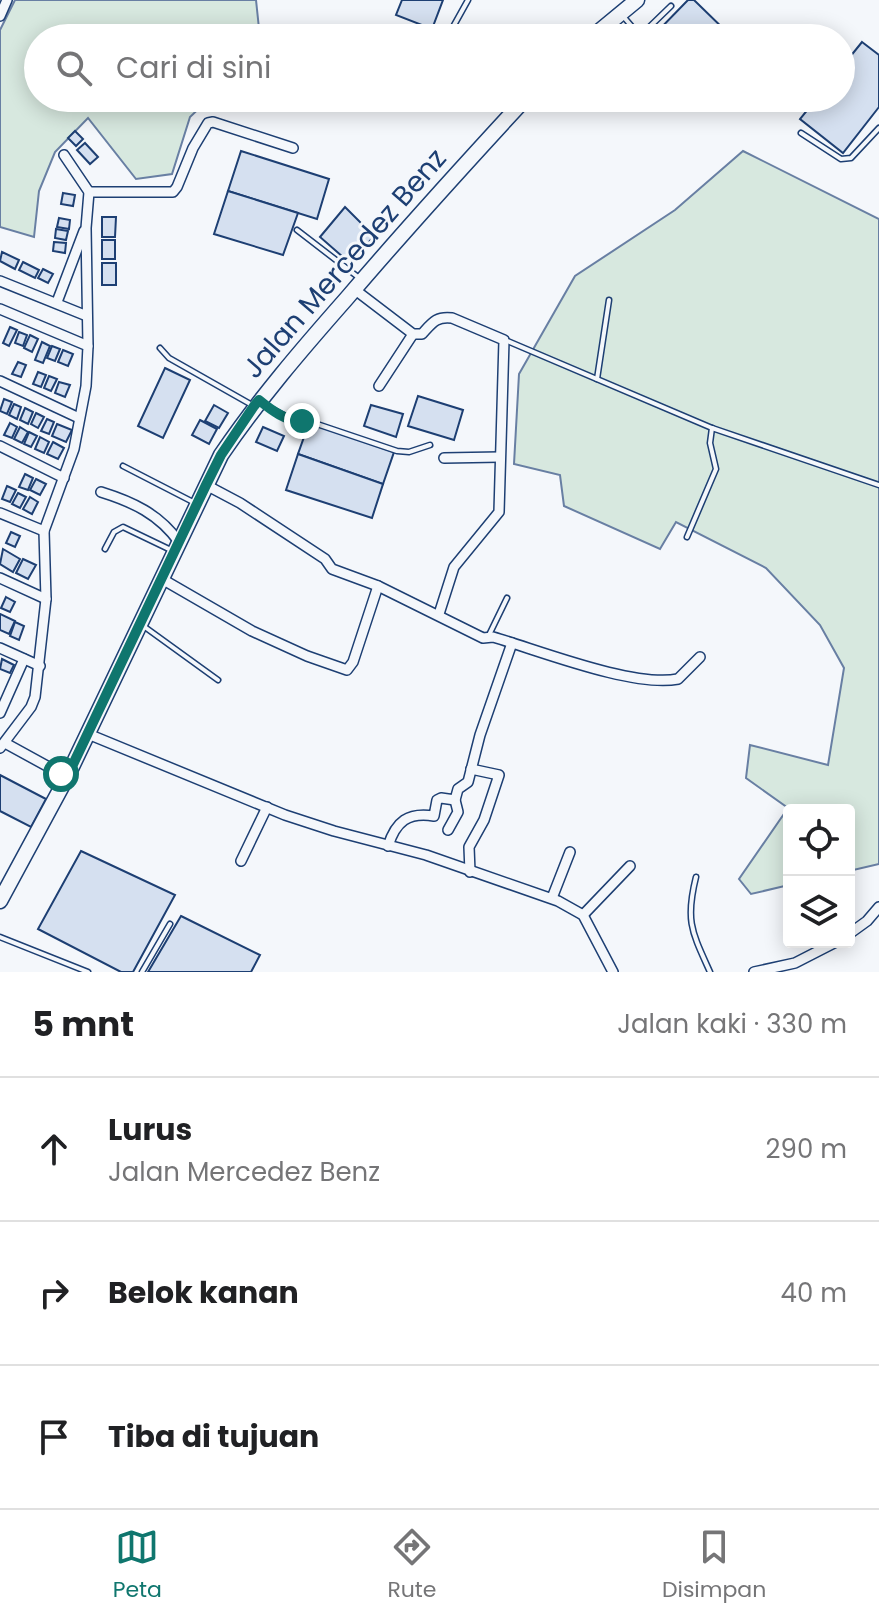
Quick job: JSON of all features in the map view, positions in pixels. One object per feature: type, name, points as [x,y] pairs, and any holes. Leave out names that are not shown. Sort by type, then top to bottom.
[{"type":"main road","points":[[608,24],[637,0]]},
{"type":"main road","name":"Jalan Mercedez Benz","points":[[0,901],[67,777],[221,455],[257,403],[510,112]]},
{"type":"street","points":[[0,16],[7,0]]},
{"type":"street","points":[[89,192],[173,192],[201,130],[208,123],[234,128],[293,148]]},
{"type":"street","points":[[64,155],[89,192],[86,228],[86,386],[74,449],[44,531],[46,599],[35,697],[2,746],[67,777]]},
{"type":"street","points":[[57,302],[86,228]]},
{"type":"street","points":[[0,281],[87,316]]},
{"type":"street","points":[[358,284],[413,334],[422,334],[435,319],[444,317],[504,340],[499,512],[454,567],[439,614]]},
{"type":"street","points":[[0,309],[88,346]]},
{"type":"street","points":[[379,386],[413,334]]},
{"type":"street","points":[[0,381],[79,418]]},
{"type":"street","points":[[0,446],[64,478]]},
{"type":"street","points":[[444,458],[500,457]]},
{"type":"street","points":[[206,485],[240,503],[325,559],[332,569],[378,586],[488,639],[493,637],[592,668],[665,680],[678,679],[700,657]]},
{"type":"street","points":[[101,492],[153,514],[166,525],[177,547]]},
{"type":"street","points":[[0,513],[44,531]]},
{"type":"street","points":[[0,578],[46,599]]},
{"type":"street","points":[[162,579],[252,631],[342,669],[351,667],[378,586]]},
{"type":"street","points":[[448,830],[458,812],[455,800],[458,789],[468,782],[512,643]]},
{"type":"street","points":[[0,648],[40,666]]},
{"type":"street","points":[[0,713],[24,659]]},
{"type":"street","points":[[88,734],[334,831],[426,855],[552,898],[583,915],[613,972]]},
{"type":"street","points":[[470,872],[469,847],[484,820],[499,775],[471,769]]},
{"type":"street","points":[[388,846],[396,825],[402,820],[417,814],[434,816],[437,800],[455,800]]},
{"type":"street","points":[[241,861],[267,807]]},
{"type":"street","points":[[552,898],[570,852]]},
{"type":"street","points":[[583,915],[630,866]]},
{"type":"street","points":[[855,930],[879,907]]},
{"type":"street","points":[[754,972],[795,963],[824,948]]},
{"type":"lane","points":[[455,24],[468,0]]},
{"type":"lane","points":[[654,24],[671,6]]},
{"type":"lane","points":[[621,13],[630,24]]},
{"type":"lane","points":[[801,133],[841,159],[846,159],[851,158],[879,128]]},
{"type":"lane","points":[[297,230],[358,284]]},
{"type":"lane","points":[[597,379],[609,300]]},
{"type":"lane","points":[[504,340],[712,428],[879,485]]},
{"type":"lane","points":[[160,348],[169,358],[297,422],[308,421],[397,451],[409,452],[430,445]]},
{"type":"lane","points":[[687,537],[716,469],[710,443],[712,428]]},
{"type":"lane","points":[[123,466],[197,504]]},
{"type":"lane","points":[[105,549],[114,532],[123,527],[177,547]]},
{"type":"lane","points":[[488,639],[507,598]]},
{"type":"lane","points":[[141,624],[218,680]]},
{"type":"lane","points":[[696,877],[690,900],[690,922],[710,972]]},
{"type":"lane","points":[[142,972],[170,924]]},
{"type":"lane","points":[[0,937],[88,972]]},
{"type":"shaded area","points":[[15,0],[256,0],[259,24],[24,24],[24,112],[195,112],[190,117],[172,174],[136,179],[88,118],[55,152],[39,191],[34,237],[0,227],[0,30]]},
{"type":"shaded area","points":[[743,151],[879,219],[879,864],[855,870],[855,804],[783,804],[746,778],[750,745],[828,765],[844,668],[820,625],[766,568],[676,522],[660,549],[564,506],[560,475],[514,464],[519,374],[575,276],[675,210]]},
{"type":"shaded area","points":[[783,815],[783,886],[751,894],[739,879]]},
{"type":"building","points":[[402,0],[443,0],[434,24],[419,24],[396,15]]},
{"type":"building","points":[[688,0],[694,0],[719,24],[665,24]]},
{"type":"building","points":[[862,42],[879,55],[879,107],[843,153],[800,119],[806,112],[855,112],[855,51]]},
{"type":"building","points":[[75,131],[83,139],[76,146],[68,138]]},
{"type":"building","points":[[85,143],[98,157],[90,164],[77,150]]},
{"type":"building","points":[[241,151],[329,179],[317,219],[228,191]]},
{"type":"building","points":[[228,191],[298,213],[283,255],[214,234]]},
{"type":"building","points":[[63,193],[75,195],[73,206],[61,204]]},
{"type":"building","points":[[345,207],[374,236],[351,264],[320,237]]},
{"type":"building","points":[[102,217],[116,217],[115,237],[102,237]]},
{"type":"building","points":[[59,218],[70,220],[69,229],[57,227]]},
{"type":"building","points":[[56,229],[68,231],[66,240],[55,238]]},
{"type":"building","points":[[102,240],[115,240],[115,259],[102,259]]},
{"type":"building","points":[[54,242],[66,243],[65,253],[53,251]]},
{"type":"building","points":[[2,252],[19,260],[15,269],[0,261]]},
{"type":"building","points":[[23,262],[39,270],[35,278],[19,270]]},
{"type":"building","points":[[102,263],[116,263],[116,285],[102,285]]},
{"type":"building","points":[[43,269],[53,274],[48,283],[38,278]]},
{"type":"building","points":[[10,327],[17,330],[9,346],[3,343]]},
{"type":"building","points":[[19,332],[27,335],[23,346],[15,343]]},
{"type":"building","points":[[30,335],[38,339],[32,352],[24,348]]},
{"type":"building","points":[[42,342],[50,346],[43,363],[35,360]]},
{"type":"building","points":[[52,346],[60,349],[55,361],[47,358]]},
{"type":"building","points":[[63,350],[73,354],[68,366],[58,362]]},
{"type":"building","points":[[18,362],[26,365],[21,377],[12,374]]},
{"type":"building","points":[[165,368],[190,380],[163,438],[138,426]]},
{"type":"building","points":[[38,372],[46,375],[41,387],[33,384]]},
{"type":"building","points":[[49,376],[57,379],[51,391],[44,388]]},
{"type":"building","points":[[59,382],[70,385],[65,397],[55,393]]},
{"type":"building","points":[[418,396],[463,410],[454,440],[408,426]]},
{"type":"building","points":[[4,399],[12,402],[7,414],[0,411]]},
{"type":"building","points":[[14,404],[21,407],[17,419],[9,415]]},
{"type":"building","points":[[214,405],[228,413],[219,428],[205,421]]},
{"type":"building","points":[[371,405],[403,414],[396,437],[364,426]]},
{"type":"building","points":[[25,408],[33,412],[28,424],[20,420]]},
{"type":"building","points":[[36,413],[44,417],[38,428],[31,424]]},
{"type":"building","points":[[47,419],[54,422],[49,434],[41,431]]},
{"type":"building","points":[[200,420],[217,429],[209,444],[192,435]]},
{"type":"building","points":[[10,423],[17,427],[12,438],[4,435]]},
{"type":"building","points":[[309,423],[394,452],[383,484],[298,454]]},
{"type":"building","points":[[57,424],[72,430],[66,442],[52,436]]},
{"type":"building","points":[[20,427],[28,432],[22,443],[14,439]]},
{"type":"building","points":[[263,427],[284,436],[277,451],[256,442]]},
{"type":"building","points":[[29,432],[37,436],[31,447],[24,444]]},
{"type":"building","points":[[40,437],[49,442],[44,453],[35,449]]},
{"type":"building","points":[[53,442],[64,448],[58,459],[47,454]]},
{"type":"building","points":[[298,454],[383,484],[372,518],[286,490]]},
{"type":"building","points":[[25,474],[33,478],[28,490],[19,487]]},
{"type":"building","points":[[36,479],[46,484],[40,495],[30,490]]},
{"type":"building","points":[[7,486],[16,490],[10,502],[2,499]]},
{"type":"building","points":[[18,493],[26,497],[20,508],[12,504]]},
{"type":"building","points":[[30,497],[38,502],[32,514],[23,509]]},
{"type":"building","points":[[11,532],[20,536],[15,547],[6,543]]},
{"type":"building","points":[[3,549],[20,559],[13,572],[0,564]]},
{"type":"building","points":[[23,559],[36,565],[28,579],[16,573]]},
{"type":"building","points":[[6,597],[15,602],[10,612],[1,608]]},
{"type":"building","points":[[0,614],[15,621],[9,634],[0,630]]},
{"type":"building","points":[[15,622],[24,626],[19,640],[10,636]]},
{"type":"building","points":[[2,659],[14,665],[10,673],[0,669]]},
{"type":"building","points":[[0,775],[46,799],[31,827],[0,811]]},
{"type":"building","points":[[81,851],[175,895],[133,972],[121,972],[38,929]]},
{"type":"building","points":[[181,916],[260,955],[251,972],[148,972]]},
{"type":"route","points":[[61,774],[67,777],[221,455],[254,406],[259,400],[271,410],[297,422],[302,421]]}]
